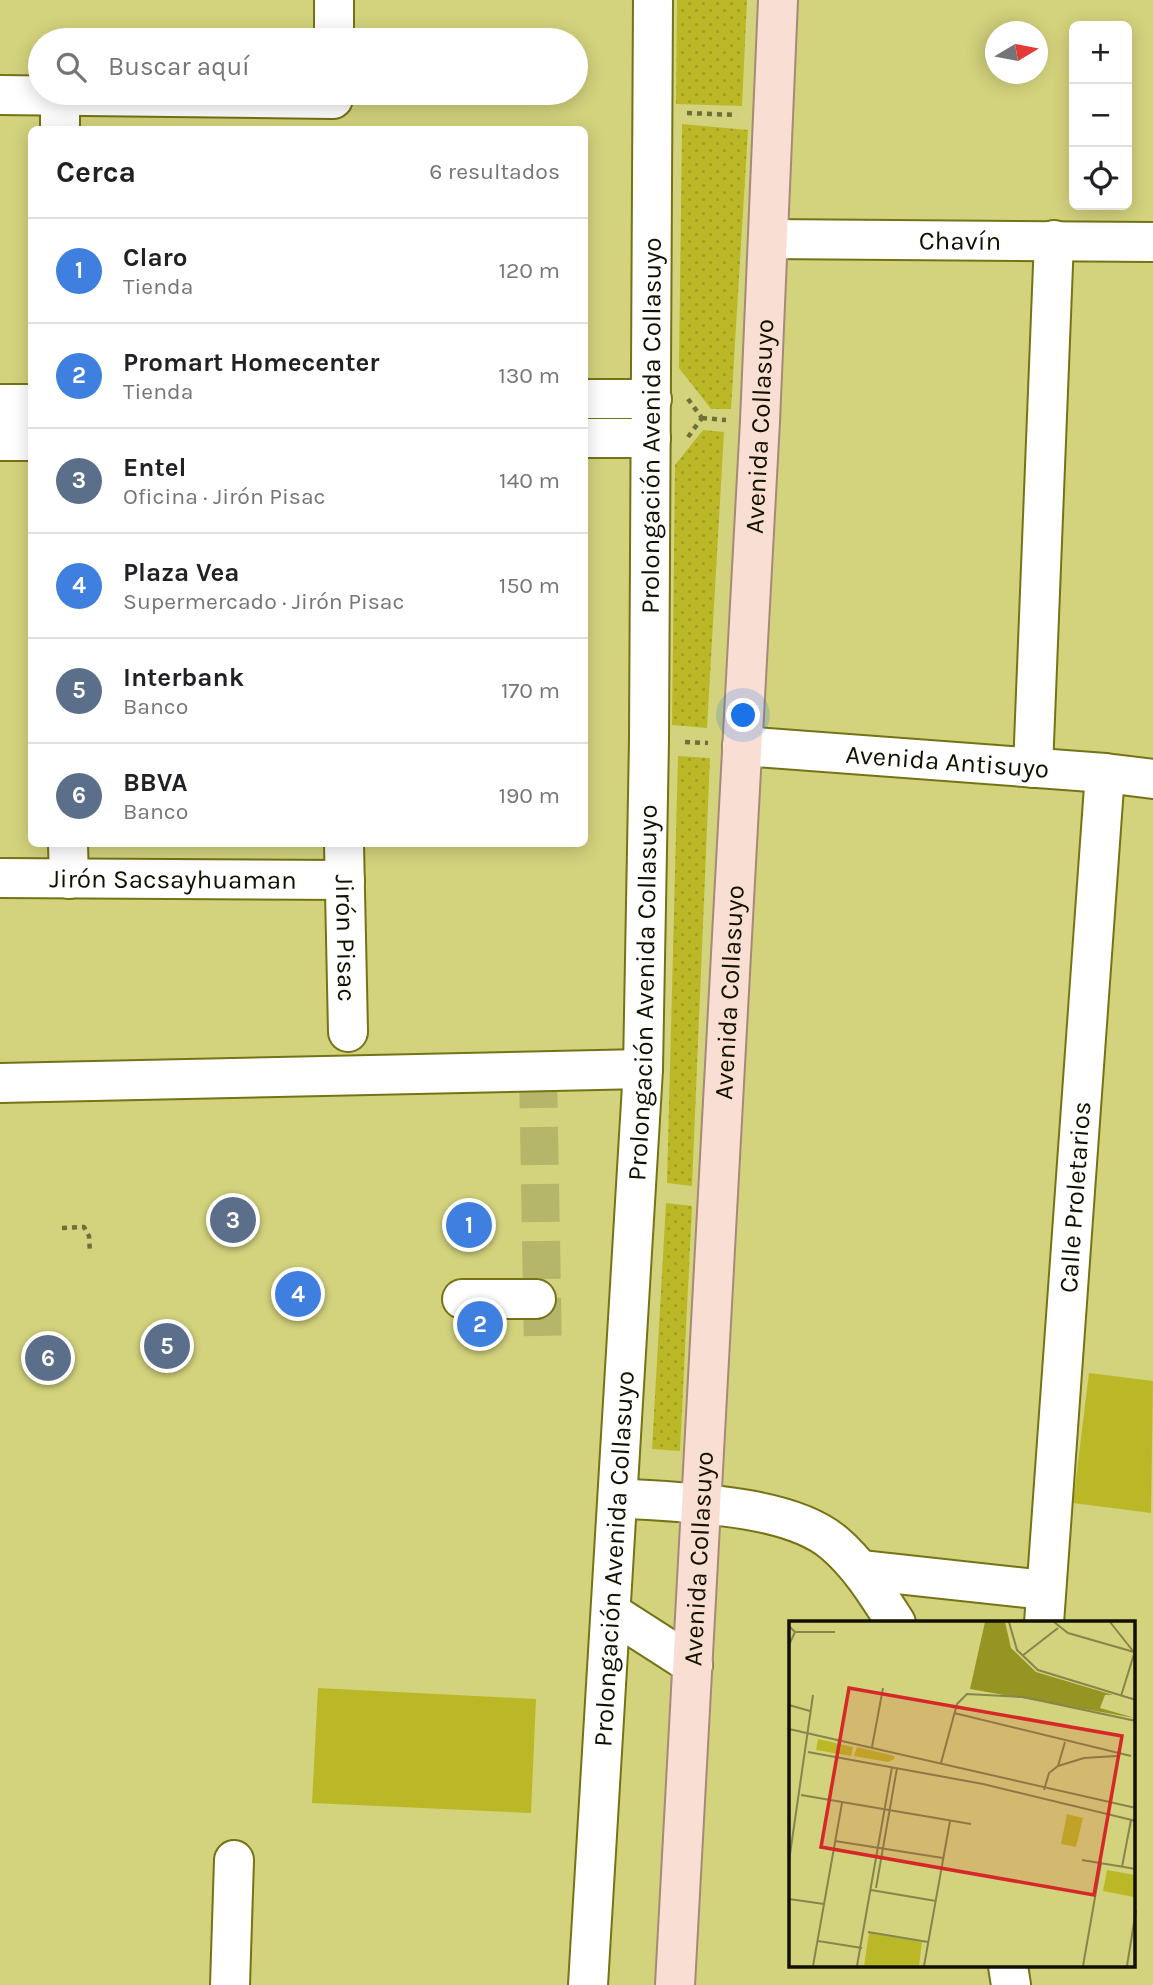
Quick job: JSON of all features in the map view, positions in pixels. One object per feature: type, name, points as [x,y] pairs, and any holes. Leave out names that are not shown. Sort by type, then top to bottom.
[{"type":"main road","name":"Avenida Collasuyo","points":[[675,1985],[702,1505],[725,745],[768,239],[778,0]]},
{"type":"street","points":[[334,0],[334,28]]},
{"type":"street","name":"Prolongación Avenida Collasuyo","points":[[588,1985],[643,1069],[652,400],[653,0]]},
{"type":"street","points":[[0,95],[28,103]]},
{"type":"street","points":[[35,105],[60,112],[333,107]]},
{"type":"street","name":"Chavín","points":[[768,239],[1153,242]]},
{"type":"street","points":[[1033,768],[1054,240]]},
{"type":"street","points":[[588,399],[652,400]]},
{"type":"street","points":[[0,404],[28,404]]},
{"type":"street","points":[[588,438],[651,438]]},
{"type":"street","points":[[0,441],[28,441]]},
{"type":"street","name":"Avenida Antisuyo","points":[[725,745],[1105,773],[1153,779]]},
{"type":"street","name":"Calle Proletarios","points":[[1044,1606],[1105,773]]},
{"type":"street","name":"Jirón Sacsayhuaman","points":[[0,878],[69,861],[345,862]]},
{"type":"street","name":"Jirón Pisac","points":[[345,862],[348,1032]]},
{"type":"street","points":[[0,1083],[643,1069]]},
{"type":"street","points":[[462,1299],[536,1299]]},
{"type":"street","points":[[618,1498],[702,1505],[802,1521],[834,1543],[861,1570],[895,1621]]},
{"type":"street","points":[[861,1570],[1044,1606]]},
{"type":"street","points":[[612,1613],[693,1665]]},
{"type":"street","points":[[230,1985],[234,1860]]},
{"type":"path","points":[[681,113],[743,116]]},
{"type":"path","points":[[681,742],[725,745]]},
{"type":"path","points":[[62,1228],[84,1227],[89,1236],[90,1252]]},
{"type":"shaded area","points":[[677,0],[747,0],[742,106],[676,104]]},
{"type":"shaded area","points":[[682,124],[748,130],[731,409],[711,409],[679,368]]},
{"type":"shaded area","points":[[703,430],[724,432],[707,728],[672,725],[675,465]]},
{"type":"shaded area","points":[[678,756],[710,758],[692,1186],[667,1183]]},
{"type":"shaded area","points":[[666,1203],[692,1206],[680,1451],[652,1449]]},
{"type":"shaded area","points":[[1089,1373],[1153,1381],[1151,1513],[1073,1503]]},
{"type":"shaded area","points":[[318,1688],[536,1699],[531,1813],[312,1803]]},
{"type":"tunnel","points":[[538,1070],[543,1351]]},
{"type":"place","name":"Entel","points":[[233,1220]]},
{"type":"place","name":"Claro","points":[[469,1225]]},
{"type":"place","name":"Plaza Vea","points":[[298,1294]]},
{"type":"place","name":"Promart Homecenter","points":[[480,1324]]},
{"type":"place","name":"Interbank","points":[[167,1346]]},
{"type":"place","name":"BBVA","points":[[48,1358]]}]
